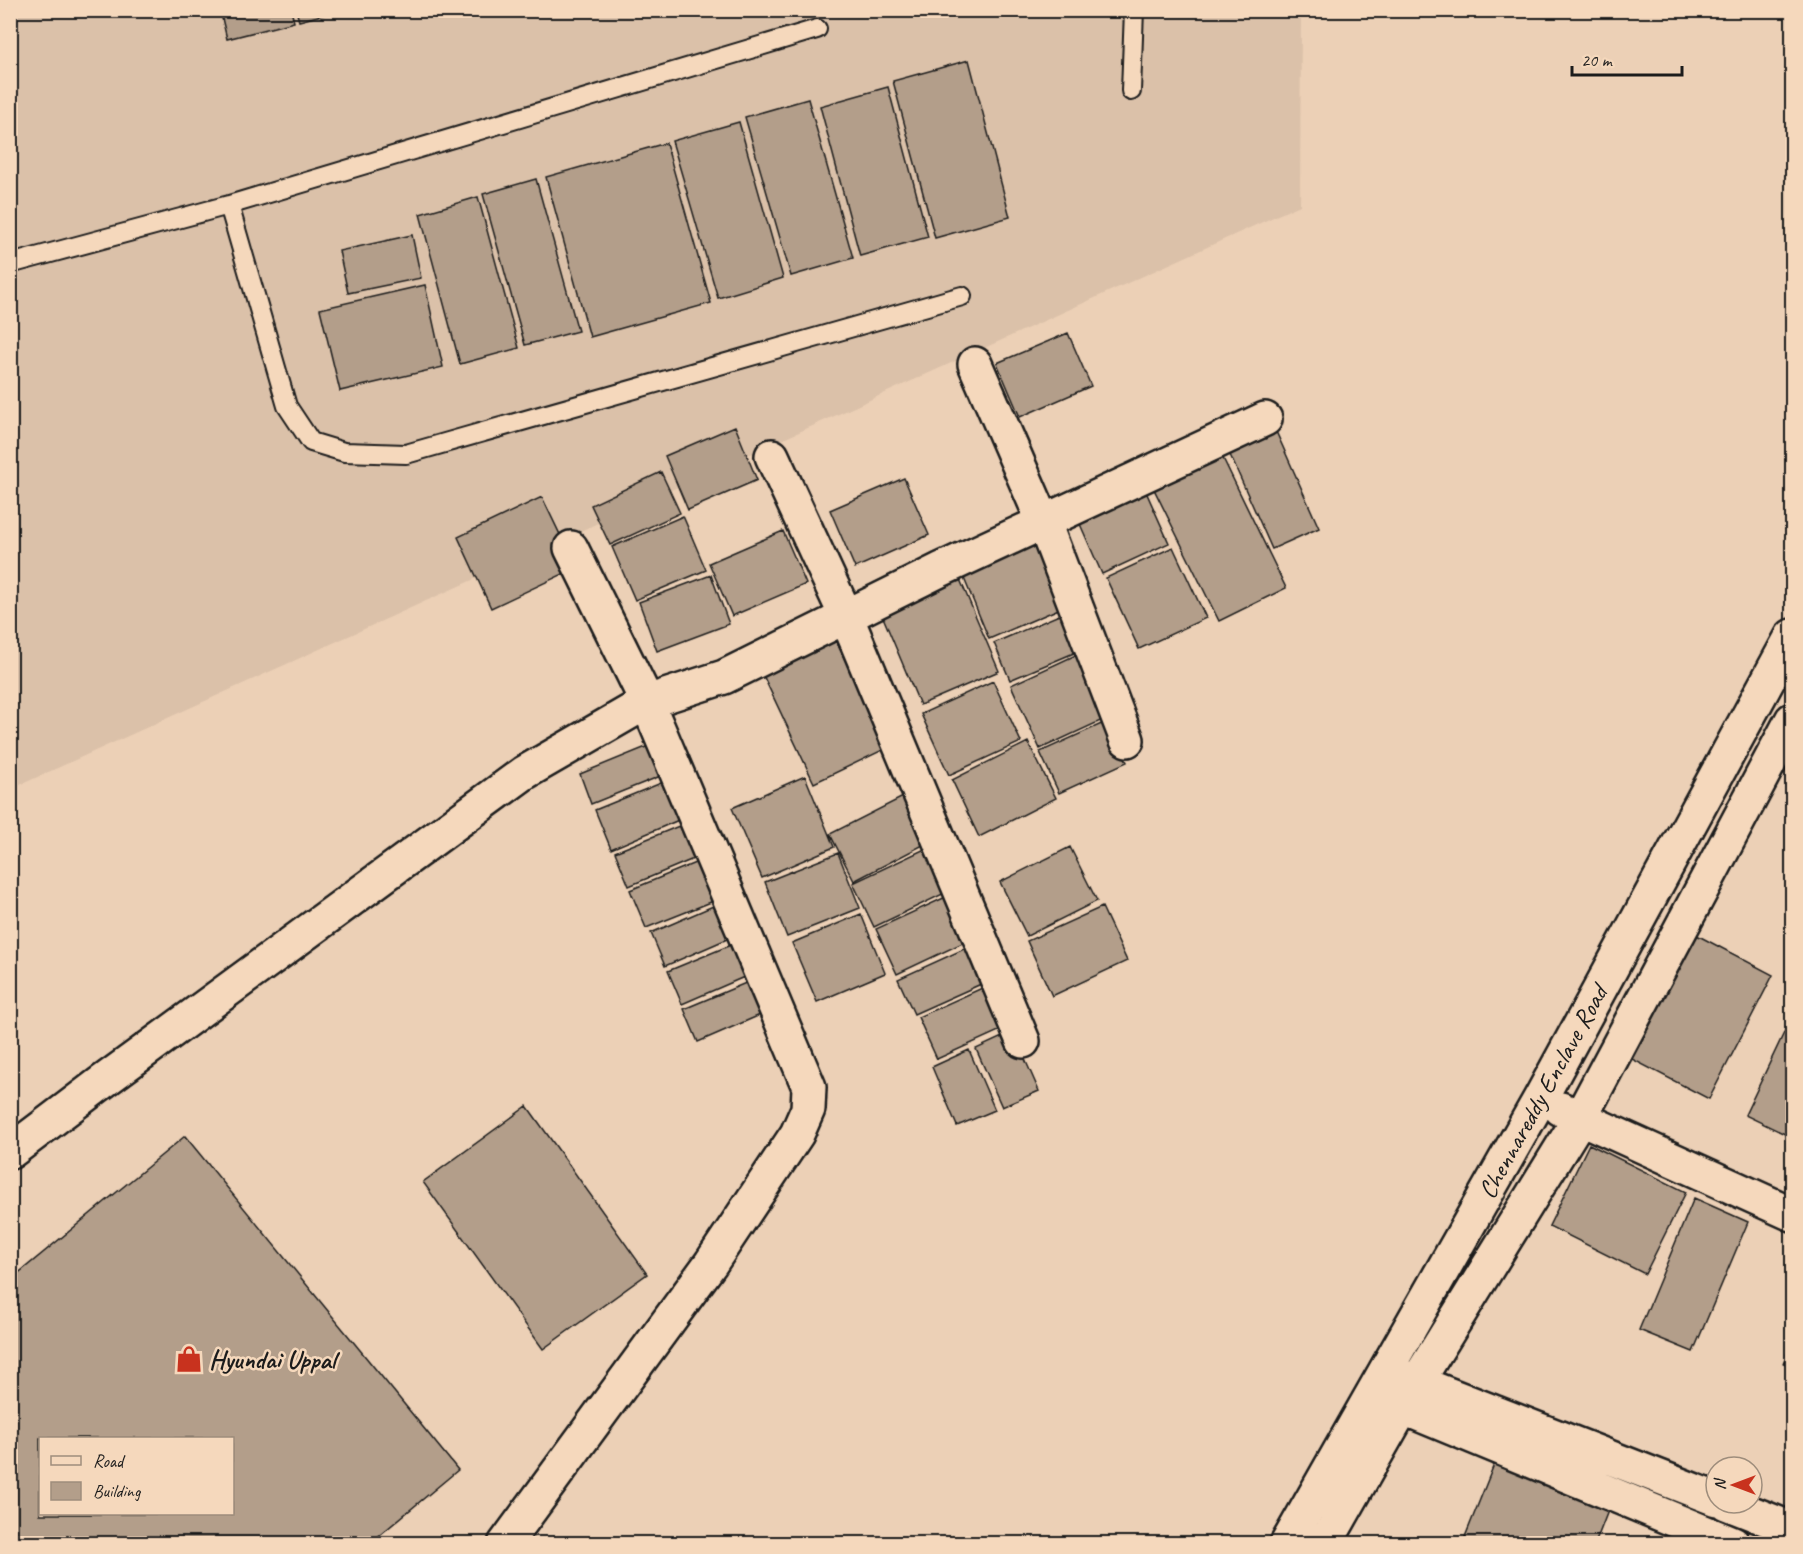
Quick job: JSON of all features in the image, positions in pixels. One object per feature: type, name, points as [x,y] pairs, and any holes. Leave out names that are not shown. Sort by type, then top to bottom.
[{"type":"street","points":[[975,364],[1044,523],[1126,740]]},
{"type":"street","points":[[10,1152],[524,773],[647,702],[724,677],[940,570],[1265,419]]},
{"type":"street","points":[[772,456],[846,616],[1023,1041]]},
{"type":"street","points":[[505,1544],[711,1263],[797,1134],[808,1109],[809,1087],[647,702],[571,548]]},
{"type":"street","name":"Chennareddy Enclave Road","points":[[1287,1544],[1540,1099],[1792,636]]},
{"type":"street","name":"Chennareddy Enclave Road","points":[[1325,1544],[1410,1395],[1580,1118],[1792,720]]},
{"type":"street","points":[[1540,1099],[1792,1214]]},
{"type":"street","points":[[1379,1382],[1523,1440],[1596,1452],[1704,1494]]},
{"type":"street","points":[[1523,1440],[1582,1482],[1733,1544]]},
{"type":"street","points":[[1582,1482],[1596,1452]]},
{"type":"street","points":[[1749,1515],[1782,1532]]},
{"type":"lane","points":[[1131,91],[1134,10]]},
{"type":"lane","points":[[10,264],[229,206],[817,29]]},
{"type":"lane","points":[[229,206],[286,406],[311,442],[344,452],[406,454],[962,296]]},
{"type":"path","points":[[1784,1364],[1792,1345]]},
{"type":"shaded area","points":[[10,11],[1301,11],[1300,205],[11,789]]},
{"type":"building","points":[[220,10],[291,10],[294,22],[227,39]]},
{"type":"building","points":[[296,10],[341,10],[299,21]]},
{"type":"building","points":[[969,60],[1010,217],[935,238],[893,81]]},
{"type":"building","points":[[888,87],[928,237],[860,256],[820,106]]},
{"type":"building","points":[[808,99],[853,258],[791,276],[745,117]]},
{"type":"building","points":[[739,122],[783,278],[718,298],[672,141]]},
{"type":"building","points":[[666,143],[711,303],[590,337],[546,177]]},
{"type":"building","points":[[536,179],[578,331],[525,345],[483,194]]},
{"type":"building","points":[[478,197],[519,348],[460,364],[420,214]]},
{"type":"building","points":[[412,235],[421,278],[348,293],[339,251]]},
{"type":"building","points":[[425,285],[443,367],[340,391],[320,309]]},
{"type":"building","points":[[1068,333],[1091,386],[1020,417],[997,363]]},
{"type":"building","points":[[735,426],[757,480],[688,510],[665,456]]},
{"type":"building","points":[[1274,427],[1319,528],[1272,549],[1227,448]]},
{"type":"building","points":[[1220,452],[1286,588],[1219,621],[1152,485]]},
{"type":"building","points":[[661,472],[680,513],[610,545],[591,505]]},
{"type":"building","points":[[904,478],[929,535],[855,568],[830,510]]},
{"type":"building","points":[[1143,485],[1169,543],[1102,574],[1076,515]]},
{"type":"building","points":[[542,497],[576,568],[491,608],[458,537]]},
{"type":"building","points":[[683,516],[706,570],[635,600],[612,547]]},
{"type":"building","points":[[783,531],[806,584],[732,616],[709,563]]},
{"type":"building","points":[[1034,540],[1061,608],[989,639],[961,571]]},
{"type":"building","points":[[1173,547],[1206,618],[1139,649],[1106,578]]},
{"type":"building","points":[[711,575],[729,624],[657,651],[639,602]]},
{"type":"building","points":[[959,577],[999,671],[920,705],[880,610]]},
{"type":"building","points":[[1066,612],[1081,650],[1010,680],[994,643]]},
{"type":"building","points":[[835,639],[887,748],[814,783],[762,673]]},
{"type":"building","points":[[1078,654],[1107,718],[1040,749],[1011,685]]},
{"type":"building","points":[[993,681],[1021,742],[949,775],[921,714]]},
{"type":"building","points":[[1108,721],[1127,762],[1059,793],[1040,752]]},
{"type":"building","points":[[1028,742],[1056,798],[979,837],[952,780]]},
{"type":"building","points":[[651,745],[663,775],[591,804],[580,774]]},
{"type":"building","points":[[805,776],[834,847],[762,878],[732,808]]},
{"type":"building","points":[[666,781],[681,819],[611,849],[595,810]]},
{"type":"building","points":[[903,797],[927,843],[854,881],[830,834]]},
{"type":"building","points":[[684,824],[698,857],[629,886],[615,852]]},
{"type":"building","points":[[1070,847],[1097,901],[1027,936],[1000,882]]},
{"type":"building","points":[[927,848],[947,892],[874,927],[853,883]]},
{"type":"building","points":[[838,853],[860,908],[787,937],[765,882]]},
{"type":"building","points":[[700,861],[716,900],[646,928],[630,890]]},
{"type":"building","points":[[948,896],[969,940],[897,974],[876,929]]},
{"type":"building","points":[[720,903],[734,936],[665,966],[651,933]]},
{"type":"building","points":[[1102,907],[1127,961],[1052,996],[1027,941]]},
{"type":"building","points":[[861,914],[885,973],[817,1002],[792,943]]},
{"type":"building","points":[[1693,933],[1773,975],[1709,1099],[1628,1057]]},
{"type":"building","points":[[738,942],[751,974],[682,1004],[668,971]]},
{"type":"building","points":[[975,944],[990,980],[914,1014],[898,979]]},
{"type":"building","points":[[753,980],[767,1012],[698,1042],[684,1009]]},
{"type":"building","points":[[991,984],[1010,1026],[937,1059],[918,1017]]},
{"type":"building","points":[[1792,1016],[1792,1125],[1787,1135],[1745,1115]]},
{"type":"building","points":[[1013,1032],[1039,1091],[1002,1107],[976,1049]]},
{"type":"building","points":[[969,1050],[995,1110],[957,1126],[932,1067]]},
{"type":"building","points":[[527,1106],[647,1274],[543,1349],[423,1182]]},
{"type":"building","name":"Hyundai Uppal","points":[[185,1136],[458,1470],[369,1544],[10,1544],[10,1280]]},
{"type":"building","points":[[1589,1144],[1686,1192],[1645,1274],[1549,1226]]},
{"type":"building","points":[[1694,1198],[1748,1222],[1693,1352],[1639,1330]]},
{"type":"building","points":[[1499,1452],[1613,1498],[1595,1544],[1467,1544],[1463,1542]]},
{"type":"place","name":"Hyundai Uppal","points":[[189,1359]]}]
